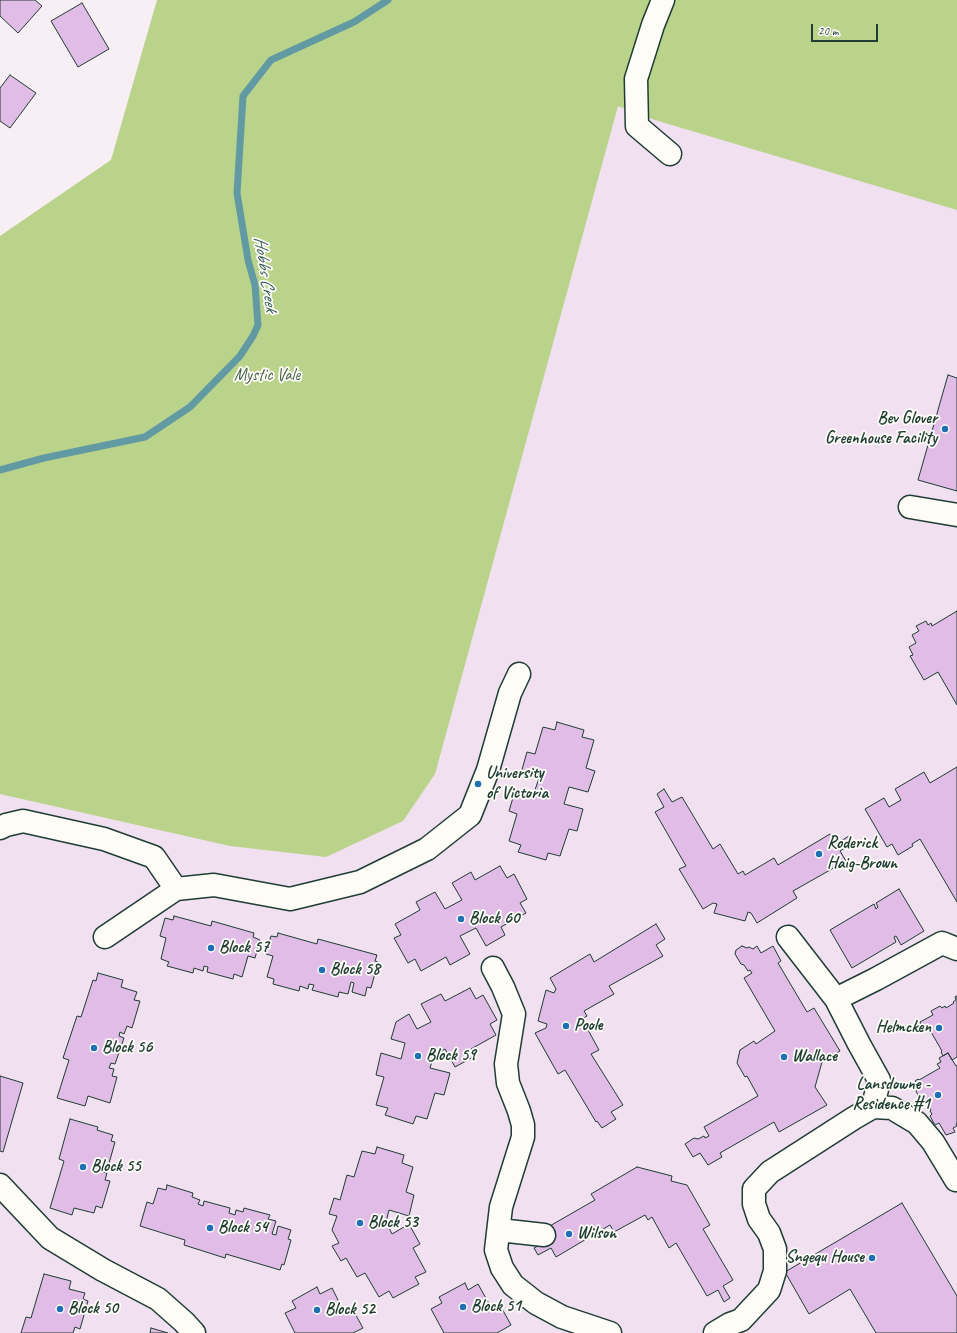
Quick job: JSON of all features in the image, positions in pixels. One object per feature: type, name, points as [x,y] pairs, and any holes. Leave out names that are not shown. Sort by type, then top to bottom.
[{"type":"street","points":[[663,0],[653,25],[636,79],[637,126],[670,154]]},
{"type":"street","points":[[910,507],[957,515]]},
{"type":"street","points":[[105,937],[176,889],[214,885],[290,899],[360,882],[427,848],[470,815],[488,770],[510,693],[519,674]]},
{"type":"street","points":[[0,828],[6,824],[23,821],[104,839],[154,857],[176,889]]},
{"type":"street","points":[[788,937],[836,999],[879,1080],[873,1107]]},
{"type":"street","points":[[836,999],[876,980],[942,943],[957,949]]},
{"type":"street","points":[[493,968],[503,987],[514,1014],[506,1064],[508,1083],[523,1125],[522,1137],[501,1207],[496,1250],[502,1268],[513,1285],[536,1303],[562,1317],[610,1333]]},
{"type":"street","points":[[715,1333],[730,1324],[741,1320],[769,1290],[775,1271],[775,1249],[769,1233],[759,1219],[754,1204],[754,1190],[770,1172],[854,1118],[873,1107],[892,1108],[917,1123],[933,1142],[956,1180]]},
{"type":"street","points":[[0,1185],[50,1238],[103,1270],[158,1300],[184,1322],[194,1333]]},
{"type":"street","points":[[499,1230],[544,1235]]},
{"type":"shaded area","name":"University of Victoria","points":[[157,0],[957,0],[957,1333],[0,1333],[0,236],[111,160]]},
{"type":"green space","name":"Mystic Vale","points":[[157,0],[957,0],[957,210],[655,120],[618,106],[435,774],[403,821],[326,857],[230,846],[0,794],[0,236],[111,160]]},
{"type":"building","points":[[0,0],[35,0],[42,6],[18,33],[0,16]]},
{"type":"building","points":[[82,3],[109,49],[78,67],[51,21]]},
{"type":"building","points":[[10,75],[36,93],[10,128],[0,121],[0,88]]},
{"type":"building","name":"Bev Glover Greenhouse Facility","points":[[948,375],[957,378],[957,491],[918,480]]},
{"type":"building","points":[[957,611],[957,705],[938,672],[924,680],[910,656],[913,655],[909,647],[916,643],[912,635],[919,631],[916,626],[926,621],[928,625],[931,623],[932,626]]},
{"type":"building","points":[[557,722],[584,730],[582,737],[594,740],[586,768],[595,771],[588,792],[569,787],[564,804],[583,809],[577,831],[569,829],[560,856],[548,853],[546,860],[518,852],[521,845],[509,841],[517,814],[509,811],[515,791],[533,796],[539,778],[521,773],[527,752],[535,754],[543,727],[555,730]]},
{"type":"building","points":[[957,767],[957,902],[920,839],[912,844],[913,846],[898,855],[892,844],[887,847],[865,809],[884,798],[889,807],[901,800],[895,789],[924,772],[930,783]]},
{"type":"building","name":"Roderick Haig-Brown","points":[[664,789],[672,802],[682,797],[713,849],[720,844],[738,874],[743,871],[745,875],[774,858],[778,865],[830,834],[836,844],[849,836],[853,843],[840,851],[846,861],[793,891],[797,898],[757,923],[751,913],[748,912],[745,921],[714,913],[717,904],[713,903],[703,909],[679,869],[686,866],[655,812],[664,807],[657,794]]},
{"type":"building","name":"Block 60","points":[[500,866],[507,878],[514,874],[527,899],[520,903],[526,913],[501,927],[505,935],[486,946],[476,928],[460,936],[470,954],[450,965],[446,957],[421,971],[415,959],[408,963],[394,938],[401,935],[395,924],[420,910],[416,902],[435,892],[445,909],[462,900],[452,883],[471,872],[475,880]]},
{"type":"building","points":[[899,889],[924,931],[901,945],[896,936],[894,937],[896,942],[852,968],[830,930],[874,904],[876,909],[878,907],[876,903]]},
{"type":"building","name":"Block 57","points":[[174,916],[211,926],[212,921],[254,933],[253,937],[260,940],[255,958],[248,956],[242,977],[234,974],[233,979],[207,972],[208,967],[204,966],[203,971],[194,968],[193,973],[167,966],[169,962],[161,959],[166,938],[160,936],[165,918],[173,920]]},
{"type":"building","name":"Poole","points":[[656,924],[665,939],[656,945],[663,956],[609,986],[614,994],[584,1011],[587,1016],[582,1019],[599,1050],[591,1054],[623,1105],[611,1112],[616,1119],[602,1128],[597,1121],[596,1122],[565,1070],[558,1074],[535,1033],[546,1028],[547,1024],[538,1021],[546,990],[554,993],[556,989],[550,978],[590,954],[594,962]]},
{"type":"building","name":"Block 58","points":[[278,933],[317,944],[318,939],[377,955],[375,961],[378,962],[371,988],[367,987],[365,996],[352,992],[354,983],[351,982],[348,994],[339,992],[338,997],[312,990],[314,985],[309,984],[308,989],[300,986],[299,991],[273,984],[274,979],[267,977],[273,956],[266,954],[271,936],[277,937]]},
{"type":"building","name":"Wallace","points":[[742,946],[753,949],[757,946],[761,953],[773,946],[781,961],[778,963],[807,1012],[814,1008],[840,1051],[822,1062],[815,1087],[827,1105],[779,1132],[774,1122],[720,1153],[722,1157],[708,1165],[700,1153],[693,1157],[685,1144],[694,1138],[698,1139],[704,1136],[705,1138],[709,1136],[704,1127],[758,1096],[747,1076],[745,1077],[737,1063],[740,1050],[754,1041],[756,1044],[775,1031],[744,978],[752,973],[741,964],[735,954],[736,950]]},
{"type":"building","name":"Block 56","points":[[98,973],[123,980],[121,987],[137,992],[134,1000],[140,1001],[132,1028],[127,1026],[124,1034],[120,1032],[119,1036],[124,1038],[115,1064],[111,1063],[109,1068],[114,1069],[112,1076],[117,1077],[110,1103],[88,1096],[85,1106],[57,1098],[69,1060],[63,1058],[77,1016],[81,1017],[93,980],[96,981]]},
{"type":"building","name":"Block 59","points":[[470,988],[476,999],[483,995],[497,1020],[490,1024],[496,1035],[471,1049],[475,1056],[455,1067],[445,1049],[434,1055],[430,1068],[450,1073],[444,1095],[435,1093],[427,1119],[416,1116],[413,1124],[385,1115],[388,1108],[376,1105],[384,1077],[376,1075],[381,1053],[401,1059],[405,1043],[391,1039],[396,1022],[409,1014],[417,1029],[431,1022],[421,1004],[441,994],[445,1001]]},
{"type":"building","name":"Helmcken","points":[[957,996],[957,1057],[952,1060],[948,1053],[943,1056],[942,1051],[931,1032],[929,1033],[927,1029],[923,1031],[920,1022],[933,1015],[931,1011],[940,1006],[942,1008],[945,1006],[946,1008],[954,1003],[953,1002],[956,1000],[955,997]]},
{"type":"building","name":"Lansdowne - Residence #1","points":[[948,1053],[956,1066],[957,1065],[957,1126],[953,1128],[955,1132],[946,1135],[939,1123],[935,1125],[930,1116],[932,1114],[927,1102],[925,1103],[923,1099],[921,1101],[916,1091],[919,1089],[915,1081],[940,1068],[937,1064],[941,1062],[939,1058]]},
{"type":"building","points":[[0,1076],[23,1083],[3,1152],[0,1151]]},
{"type":"building","name":"Block 55","points":[[70,1119],[98,1127],[97,1130],[113,1135],[111,1141],[115,1142],[108,1167],[104,1166],[102,1172],[107,1173],[105,1180],[110,1181],[102,1208],[96,1206],[94,1213],[74,1208],[72,1215],[50,1208],[64,1161],[59,1159]]},
{"type":"building","name":"Block 53","points":[[377,1147],[404,1155],[402,1163],[413,1167],[406,1192],[414,1195],[409,1216],[389,1210],[386,1222],[392,1234],[409,1224],[420,1244],[413,1248],[426,1272],[415,1277],[419,1284],[393,1298],[389,1291],[379,1297],[365,1273],[357,1277],[346,1258],[341,1261],[332,1246],[339,1243],[332,1230],[337,1216],[329,1214],[334,1198],[340,1200],[347,1175],[354,1177],[362,1151],[375,1154]]},
{"type":"building","name":"Wilson","points":[[637,1167],[672,1176],[671,1181],[687,1185],[710,1225],[703,1229],[733,1280],[723,1286],[730,1298],[724,1302],[718,1290],[707,1296],[676,1243],[669,1248],[652,1217],[648,1220],[645,1215],[614,1232],[610,1225],[556,1257],[551,1248],[538,1255],[534,1248],[547,1241],[541,1231],[595,1200],[591,1194]]},
{"type":"building","name":"Block 54","points":[[167,1185],[193,1193],[192,1197],[200,1200],[198,1204],[203,1206],[204,1201],[230,1208],[229,1213],[235,1215],[236,1210],[243,1212],[244,1208],[270,1215],[268,1219],[276,1221],[272,1234],[276,1235],[278,1226],[291,1230],[288,1239],[291,1240],[284,1265],[282,1264],[280,1270],[226,1254],[225,1258],[184,1245],[185,1240],[140,1226],[147,1202],[153,1204],[158,1188],[166,1190]]},
{"type":"building","name":"Sngequ House","points":[[902,1203],[957,1296],[957,1333],[876,1333],[850,1289],[809,1314],[785,1272]]},
{"type":"building","name":"Block 50","points":[[44,1274],[71,1281],[69,1289],[85,1293],[83,1299],[88,1301],[80,1329],[75,1327],[73,1333],[21,1333],[26,1317],[31,1318]]},
{"type":"building","name":"Block 51","points":[[465,1283],[468,1290],[478,1284],[492,1309],[500,1305],[511,1325],[497,1333],[444,1333],[431,1309],[442,1303],[439,1297]]},
{"type":"building","name":"Block 52","points":[[317,1287],[320,1294],[332,1288],[344,1312],[352,1308],[363,1328],[353,1333],[295,1333],[285,1313],[296,1308],[292,1301]]},
{"type":"building","points":[[151,1328],[168,1333],[150,1333]]},
{"type":"waterway","name":"Hobbs Creek","points":[[0,470],[44,458],[145,437],[190,407],[240,356],[258,325],[255,285],[248,260],[237,193],[243,96],[271,60],[354,22],[388,0]]},
{"type":"place","name":"Bev Glover Greenhouse Facility","points":[[945,429]]},
{"type":"place","name":"University of Victoria","points":[[478,784]]},
{"type":"place","name":"Roderick Haig-Brown","points":[[819,854]]},
{"type":"place","name":"Block 60","points":[[461,919]]},
{"type":"place","name":"Block 57","points":[[211,948]]},
{"type":"place","name":"Block 58","points":[[322,970]]},
{"type":"place","name":"Poole","points":[[566,1026]]},
{"type":"place","name":"Helmcken","points":[[939,1028]]},
{"type":"place","name":"Block 56","points":[[94,1048]]},
{"type":"place","name":"Block 59","points":[[418,1056]]},
{"type":"place","name":"Wallace","points":[[784,1057]]},
{"type":"place","name":"Lansdowne - Residence #1","points":[[938,1095]]},
{"type":"place","name":"Block 55","points":[[83,1167]]},
{"type":"place","name":"Block 53","points":[[360,1223]]},
{"type":"place","name":"Block 54","points":[[210,1228]]},
{"type":"place","name":"Wilson","points":[[569,1234]]},
{"type":"place","name":"Sngequ House","points":[[872,1258]]},
{"type":"place","name":"Block 51","points":[[463,1307]]},
{"type":"place","name":"Block 50","points":[[60,1309]]},
{"type":"place","name":"Block 52","points":[[317,1310]]}]
